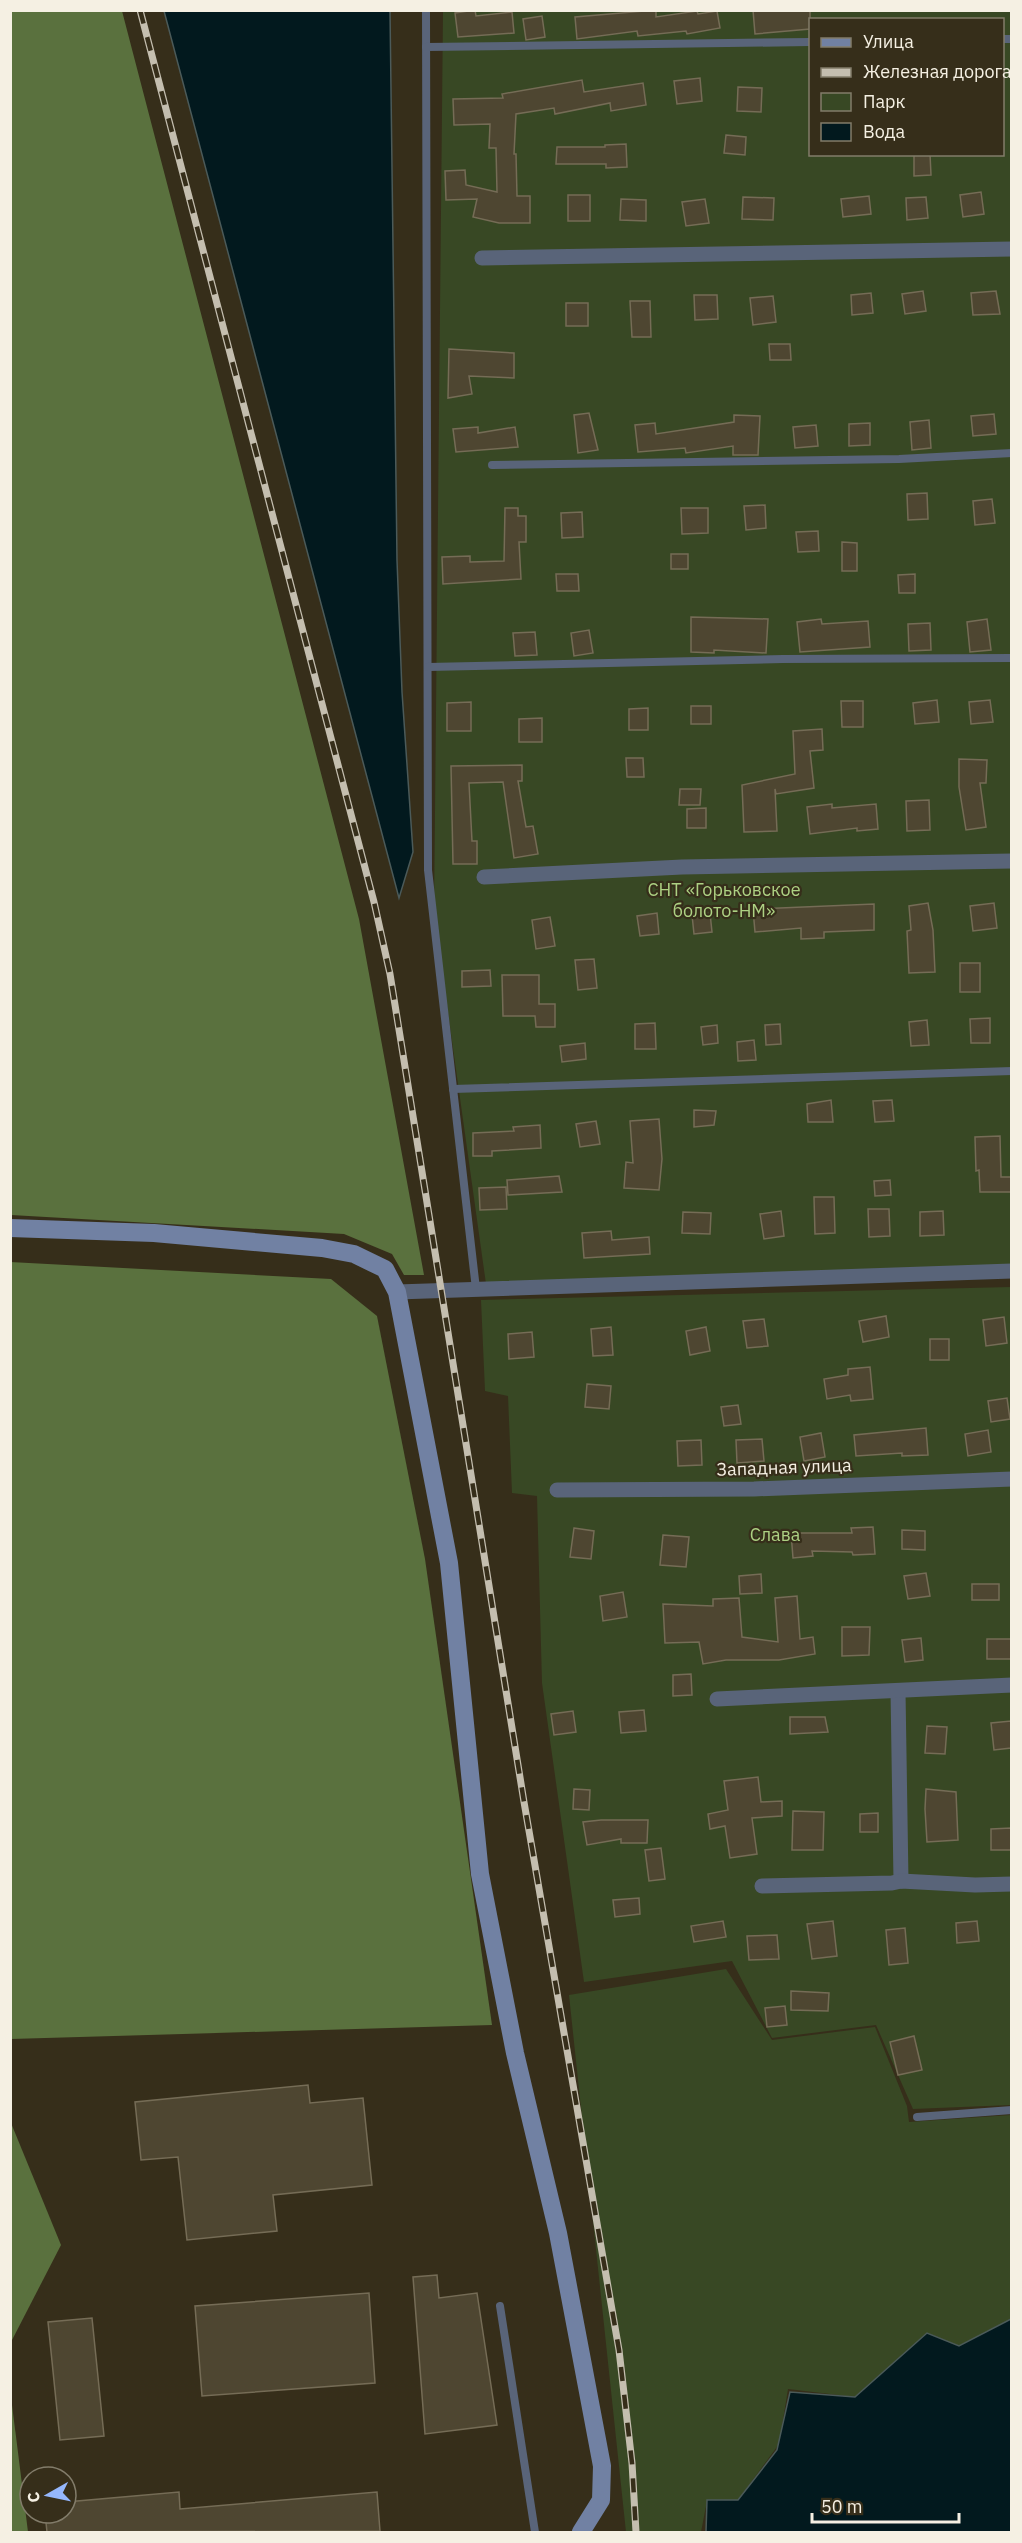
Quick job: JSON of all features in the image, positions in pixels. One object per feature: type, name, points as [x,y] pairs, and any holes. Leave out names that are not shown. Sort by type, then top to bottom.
[{"type":"street","points":[[482,258],[1011,249]]},
{"type":"street","points":[[484,877],[682,867],[1011,861]]},
{"type":"street","points":[[10,1228],[154,1233],[322,1248],[354,1254],[385,1269],[397,1292],[449,1563],[480,1874],[515,2053],[558,2233],[599,2447],[603,2486],[601,2500],[581,2532]]},
{"type":"street","points":[[397,1292],[1011,1271]]},
{"type":"street","name":"Западная улица","points":[[557,1490],[754,1489],[1011,1479]]},
{"type":"street","points":[[717,1699],[1011,1685]]},
{"type":"street","points":[[898,1691],[901,1881]]},
{"type":"street","points":[[762,1886],[901,1881],[975,1885],[1011,1884]]},
{"type":"lane","points":[[426,10],[428,870],[476,1289]]},
{"type":"lane","points":[[426,47],[809,42]]},
{"type":"lane","points":[[492,465],[899,459],[1011,453]]},
{"type":"lane","points":[[428,668],[783,659],[1011,658]]},
{"type":"lane","points":[[453,1089],[1011,1071]]},
{"type":"lane","points":[[917,2116],[1011,2110]]},
{"type":"lane","points":[[500,2306],[535,2532]]},
{"type":"green space","points":[[10,11],[122,11],[359,919],[424,1275],[404,1275],[392,1254],[344,1234],[11,1215]]},
{"type":"green space","name":"СНТ «Горьковское болото-НМ»","points":[[443,11],[1011,11],[1011,1267],[486,1284],[434,912]]},
{"type":"green space","points":[[10,1262],[331,1279],[377,1316],[425,1559],[492,2025],[11,2039]]},
{"type":"green space","name":"Слава","points":[[1011,1287],[1011,2105],[913,2109],[876,2025],[772,2038],[732,1961],[584,1982],[542,1683],[537,1496],[512,1493],[508,1396],[485,1391],[481,1300]]},
{"type":"green space","points":[[726,1969],[772,2040],[875,2027],[907,2106],[909,2122],[1011,2115],[1011,2319],[959,2346],[927,2333],[855,2397],[788,2389],[779,2444],[738,2500],[707,2501],[701,2532],[626,2532],[569,1995]]},
{"type":"green space","points":[[11,2123],[61,2245],[10,2342]]},
{"type":"green space","points":[[10,2397],[20,2465],[18,2525],[27,2525],[28,2532],[11,2532]]},
{"type":"water","points":[[164,11],[390,11],[397,560],[402,692],[413,852],[399,898]]},
{"type":"water","points":[[1011,2319],[1011,2532],[706,2532],[707,2500],[738,2500],[777,2450],[790,2392],[855,2397],[927,2333],[959,2346]]},
{"type":"building","points":[[475,10],[476,16],[512,12],[514,33],[458,37],[455,13]]},
{"type":"building","points":[[656,10],[656,17],[697,11],[698,14],[717,11],[720,28],[687,34],[686,31],[638,36],[637,31],[577,39],[575,17]]},
{"type":"building","points":[[753,10],[810,10],[809,29],[755,34]]},
{"type":"building","points":[[542,16],[545,37],[526,40],[523,19]]},
{"type":"building","points":[[700,78],[702,101],[677,104],[674,81]]},
{"type":"building","points":[[582,80],[584,92],[643,83],[646,105],[611,111],[610,103],[555,114],[554,108],[516,114],[514,154],[516,154],[517,196],[530,196],[530,223],[499,223],[473,217],[477,199],[446,200],[445,171],[465,170],[466,185],[497,192],[496,148],[489,148],[490,124],[454,125],[453,99],[503,98],[502,94]]},
{"type":"building","points":[[738,87],[762,88],[761,112],[737,111]]},
{"type":"building","points":[[726,135],[746,137],[745,155],[724,153]]},
{"type":"building","points":[[626,144],[627,167],[606,168],[606,164],[556,164],[557,147],[605,147],[605,145]]},
{"type":"building","points":[[914,156],[930,156],[931,175],[914,176]]},
{"type":"building","points":[[981,192],[984,214],[963,217],[960,195]]},
{"type":"building","points":[[568,195],[590,195],[590,221],[568,221]]},
{"type":"building","points":[[869,196],[871,214],[843,217],[841,199]]},
{"type":"building","points":[[743,197],[774,198],[773,220],[742,219]]},
{"type":"building","points":[[926,197],[928,218],[907,220],[906,198]]},
{"type":"building","points":[[621,199],[646,200],[646,221],[620,220]]},
{"type":"building","points":[[705,199],[709,223],[686,226],[682,202]]},
{"type":"building","points":[[923,291],[926,311],[905,314],[902,294]]},
{"type":"building","points":[[996,291],[1000,314],[973,315],[971,293]]},
{"type":"building","points":[[871,293],[873,313],[852,315],[851,295]]},
{"type":"building","points":[[694,295],[717,295],[718,319],[695,320]]},
{"type":"building","points":[[773,296],[776,322],[753,325],[750,298]]},
{"type":"building","points":[[630,301],[650,301],[651,337],[632,337]]},
{"type":"building","points":[[566,303],[588,303],[588,326],[566,326]]},
{"type":"building","points":[[769,344],[790,344],[791,360],[770,360]]},
{"type":"building","points":[[449,349],[514,353],[514,378],[469,376],[472,394],[448,398]]},
{"type":"building","points":[[589,413],[598,450],[578,453],[574,415]]},
{"type":"building","points":[[994,414],[996,434],[973,436],[971,416]]},
{"type":"building","points":[[734,415],[760,416],[758,455],[733,455],[733,446],[686,453],[685,448],[638,452],[635,425],[655,423],[656,434],[734,422]]},
{"type":"building","points":[[929,420],[931,448],[912,450],[910,422]]},
{"type":"building","points":[[870,423],[870,445],[849,446],[849,424]]},
{"type":"building","points":[[816,425],[818,446],[795,448],[793,427]]},
{"type":"building","points":[[478,427],[478,433],[515,427],[518,447],[456,452],[453,429]]},
{"type":"building","points":[[927,493],[928,519],[908,520],[907,494]]},
{"type":"building","points":[[992,499],[995,523],[975,525],[973,501]]},
{"type":"building","points":[[765,505],[766,528],[746,530],[744,506]]},
{"type":"building","points":[[505,508],[518,508],[518,516],[526,516],[526,542],[519,542],[521,579],[443,584],[442,557],[470,556],[470,562],[504,561]]},
{"type":"building","points":[[681,508],[708,508],[708,533],[682,534]]},
{"type":"building","points":[[582,512],[583,537],[562,538],[561,513]]},
{"type":"building","points":[[818,531],[819,551],[798,552],[796,532]]},
{"type":"building","points":[[842,542],[857,543],[857,571],[842,571]]},
{"type":"building","points":[[671,554],[688,554],[688,569],[671,569]]},
{"type":"building","points":[[556,574],[578,574],[579,591],[557,591]]},
{"type":"building","points":[[915,574],[915,593],[899,593],[898,575]]},
{"type":"building","points":[[691,617],[768,619],[766,653],[714,650],[714,653],[691,652]]},
{"type":"building","points":[[821,619],[822,624],[868,621],[870,647],[800,652],[797,622]]},
{"type":"building","points":[[987,619],[991,650],[970,652],[967,622]]},
{"type":"building","points":[[930,623],[931,650],[909,651],[908,624]]},
{"type":"building","points":[[589,630],[593,653],[574,656],[571,633]]},
{"type":"building","points":[[535,632],[537,655],[515,656],[513,633]]},
{"type":"building","points":[[937,700],[939,722],[915,724],[913,703]]},
{"type":"building","points":[[990,700],[993,722],[971,724],[969,702]]},
{"type":"building","points":[[841,701],[863,701],[863,727],[842,727]]},
{"type":"building","points":[[471,702],[471,731],[447,731],[447,703]]},
{"type":"building","points":[[691,706],[711,706],[711,724],[691,724]]},
{"type":"building","points":[[648,708],[648,730],[629,730],[629,709]]},
{"type":"building","points":[[542,718],[542,742],[519,742],[519,719]]},
{"type":"building","points":[[822,729],[823,750],[810,751],[814,788],[776,794],[775,789],[777,831],[744,832],[742,785],[795,774],[793,731]]},
{"type":"building","points":[[626,758],[643,758],[644,777],[627,777]]},
{"type":"building","points":[[959,759],[987,760],[986,783],[980,783],[986,827],[966,830],[959,787]]},
{"type":"building","points":[[522,765],[522,781],[518,781],[526,827],[533,826],[538,854],[514,858],[503,782],[469,783],[472,841],[477,841],[477,864],[453,864],[451,766]]},
{"type":"building","points":[[680,789],[701,789],[700,805],[679,805]]},
{"type":"building","points":[[929,800],[930,830],[907,831],[906,801]]},
{"type":"building","points":[[832,804],[832,808],[876,804],[878,829],[857,831],[857,828],[810,834],[807,807]]},
{"type":"building","points":[[706,808],[706,828],[687,828],[687,809]]},
{"type":"building","points":[[928,903],[933,930],[935,972],[909,973],[907,931],[911,930],[909,906]]},
{"type":"building","points":[[994,903],[997,928],[973,931],[970,906]]},
{"type":"building","points":[[874,904],[874,930],[824,932],[824,938],[801,939],[801,928],[755,932],[753,909]]},
{"type":"building","points":[[657,913],[659,934],[640,936],[637,916]]},
{"type":"building","points":[[710,913],[712,932],[694,934],[692,915]]},
{"type":"building","points":[[550,917],[555,946],[536,949],[532,920]]},
{"type":"building","points":[[594,959],[597,988],[578,990],[575,960]]},
{"type":"building","points":[[960,963],[980,963],[980,992],[960,992]]},
{"type":"building","points":[[490,970],[491,986],[462,987],[462,971]]},
{"type":"building","points":[[502,975],[539,975],[539,1004],[555,1004],[555,1027],[536,1027],[535,1016],[503,1016]]},
{"type":"building","points":[[990,1018],[990,1043],[971,1043],[970,1019]]},
{"type":"building","points":[[927,1020],[929,1045],[911,1046],[909,1022]]},
{"type":"building","points":[[655,1023],[656,1049],[635,1049],[635,1024]]},
{"type":"building","points":[[780,1024],[781,1044],[766,1045],[765,1025]]},
{"type":"building","points":[[717,1025],[718,1043],[703,1045],[701,1027]]},
{"type":"building","points":[[754,1040],[756,1060],[738,1061],[737,1042]]},
{"type":"building","points":[[585,1043],[586,1059],[562,1062],[560,1046]]},
{"type":"building","points":[[831,1100],[833,1122],[808,1122],[807,1104]]},
{"type":"building","points":[[892,1100],[894,1121],[875,1122],[873,1101]]},
{"type":"building","points":[[694,1110],[716,1111],[714,1125],[694,1127]]},
{"type":"building","points":[[659,1119],[662,1159],[659,1190],[624,1188],[626,1162],[633,1163],[630,1121]]},
{"type":"building","points":[[596,1121],[600,1144],[580,1147],[576,1124]]},
{"type":"building","points":[[540,1125],[541,1148],[492,1151],[492,1156],[473,1156],[473,1133],[514,1131],[513,1127]]},
{"type":"building","points":[[1000,1136],[1001,1177],[1011,1177],[1011,1192],[980,1192],[979,1170],[976,1171],[975,1137]]},
{"type":"building","points":[[559,1176],[562,1192],[508,1195],[507,1180]]},
{"type":"building","points":[[890,1180],[891,1195],[875,1196],[874,1181]]},
{"type":"building","points":[[506,1187],[507,1209],[480,1210],[479,1188]]},
{"type":"building","points":[[814,1197],[834,1197],[835,1233],[815,1234]]},
{"type":"building","points":[[868,1209],[889,1209],[890,1236],[869,1237]]},
{"type":"building","points":[[781,1211],[784,1236],[764,1239],[760,1214]]},
{"type":"building","points":[[943,1211],[944,1235],[920,1236],[920,1212]]},
{"type":"building","points":[[683,1212],[711,1213],[710,1234],[682,1233]]},
{"type":"building","points":[[611,1231],[612,1240],[649,1237],[650,1254],[584,1258],[582,1233]]},
{"type":"building","points":[[886,1316],[889,1337],[863,1342],[859,1321]]},
{"type":"building","points":[[1004,1317],[1007,1343],[986,1346],[983,1320]]},
{"type":"building","points":[[764,1319],[768,1346],[747,1348],[743,1321]]},
{"type":"building","points":[[611,1327],[613,1355],[593,1356],[591,1329]]},
{"type":"building","points":[[706,1327],[710,1351],[690,1355],[686,1331]]},
{"type":"building","points":[[532,1332],[534,1357],[509,1359],[508,1334]]},
{"type":"building","points":[[930,1339],[949,1339],[949,1360],[930,1360]]},
{"type":"building","points":[[870,1367],[873,1399],[851,1401],[850,1395],[827,1399],[824,1379],[848,1375],[848,1369]]},
{"type":"building","points":[[587,1384],[611,1386],[609,1409],[585,1407]]},
{"type":"building","points":[[1007,1398],[1010,1419],[991,1422],[988,1401]]},
{"type":"building","points":[[738,1405],[741,1424],[724,1426],[721,1407]]},
{"type":"building","points":[[926,1428],[928,1455],[902,1456],[902,1453],[856,1456],[854,1435]]},
{"type":"building","points":[[988,1430],[991,1452],[968,1456],[965,1434]]},
{"type":"building","points":[[821,1433],[825,1457],[804,1461],[800,1437]]},
{"type":"building","points":[[762,1439],[764,1461],[737,1463],[736,1440]]},
{"type":"building","points":[[701,1440],[702,1465],[678,1466],[677,1441]]},
{"type":"building","points":[[873,1527],[875,1554],[853,1555],[852,1552],[812,1551],[813,1556],[793,1558],[791,1533],[852,1533],[851,1528]]},
{"type":"building","points":[[574,1528],[594,1531],[591,1559],[570,1557]]},
{"type":"building","points":[[902,1530],[925,1531],[925,1550],[902,1549]]},
{"type":"building","points":[[663,1535],[689,1537],[686,1567],[660,1565]]},
{"type":"building","points":[[926,1573],[930,1596],[908,1599],[904,1576]]},
{"type":"building","points":[[761,1574],[762,1593],[740,1594],[739,1576]]},
{"type":"building","points":[[972,1584],[999,1584],[999,1600],[972,1600]]},
{"type":"building","points":[[623,1592],[627,1617],[603,1621],[600,1596]]},
{"type":"building","points":[[797,1596],[800,1639],[813,1637],[815,1654],[779,1660],[726,1660],[703,1664],[699,1642],[665,1643],[663,1604],[713,1606],[713,1599],[739,1598],[742,1637],[778,1642],[775,1598]]},
{"type":"building","points":[[842,1627],[870,1627],[869,1655],[842,1656]]},
{"type":"building","points":[[921,1638],[923,1660],[905,1662],[902,1640]]},
{"type":"building","points":[[987,1639],[1011,1639],[1011,1659],[987,1659]]},
{"type":"building","points":[[691,1674],[692,1695],[673,1696],[673,1675]]},
{"type":"building","points":[[644,1710],[646,1731],[621,1733],[619,1712]]},
{"type":"building","points":[[573,1711],[576,1732],[554,1735],[551,1714]]},
{"type":"building","points":[[790,1717],[825,1717],[828,1732],[790,1734]]},
{"type":"building","points":[[1011,1721],[1011,1748],[994,1750],[991,1723]]},
{"type":"building","points":[[927,1726],[947,1727],[945,1754],[925,1753]]},
{"type":"building","points":[[758,1777],[761,1802],[782,1801],[782,1816],[752,1818],[757,1854],[730,1858],[725,1826],[710,1829],[708,1814],[728,1810],[724,1781]]},
{"type":"building","points":[[574,1789],[590,1790],[589,1810],[573,1809]]},
{"type":"building","points":[[926,1789],[956,1792],[958,1840],[927,1842]]},
{"type":"building","points":[[793,1811],[824,1812],[823,1850],[792,1850]]},
{"type":"building","points":[[878,1813],[878,1832],[860,1832],[860,1814]]},
{"type":"building","points":[[648,1820],[647,1843],[621,1843],[621,1839],[587,1845],[583,1822]]},
{"type":"building","points":[[1011,1828],[1011,1850],[991,1850],[991,1829]]},
{"type":"building","points":[[661,1848],[665,1879],[649,1881],[645,1850]]},
{"type":"building","points":[[639,1898],[640,1914],[615,1917],[613,1900]]},
{"type":"building","points":[[723,1921],[726,1937],[694,1942],[691,1926]]},
{"type":"building","points":[[833,1921],[837,1956],[812,1959],[807,1924]]},
{"type":"building","points":[[977,1921],[979,1941],[957,1943],[956,1923]]},
{"type":"building","points":[[905,1928],[908,1963],[889,1965],[886,1930]]},
{"type":"building","points":[[777,1935],[779,1959],[749,1960],[747,1936]]},
{"type":"building","points":[[791,1991],[829,1993],[828,2011],[791,2010]]},
{"type":"building","points":[[785,2006],[787,2025],[767,2027],[765,2008]]},
{"type":"building","points":[[914,2036],[922,2070],[898,2075],[890,2042]]},
{"type":"building","points":[[308,2085],[310,2103],[363,2098],[372,2185],[273,2195],[277,2231],[187,2240],[178,2157],[141,2160],[135,2102]]},
{"type":"building","points":[[437,2275],[439,2298],[477,2293],[497,2425],[425,2434],[413,2277]]},
{"type":"building","points":[[369,2293],[375,2383],[202,2396],[195,2306]]},
{"type":"building","points":[[92,2318],[104,2436],[60,2440],[48,2322]]},
{"type":"building","points":[[179,2492],[180,2509],[377,2492],[380,2531],[47,2532],[46,2525],[78,2525],[78,2501]]},
{"type":"railway","points":[[140,10],[374,902],[390,974],[524,1802],[619,2350],[632,2463],[636,2532]]}]
